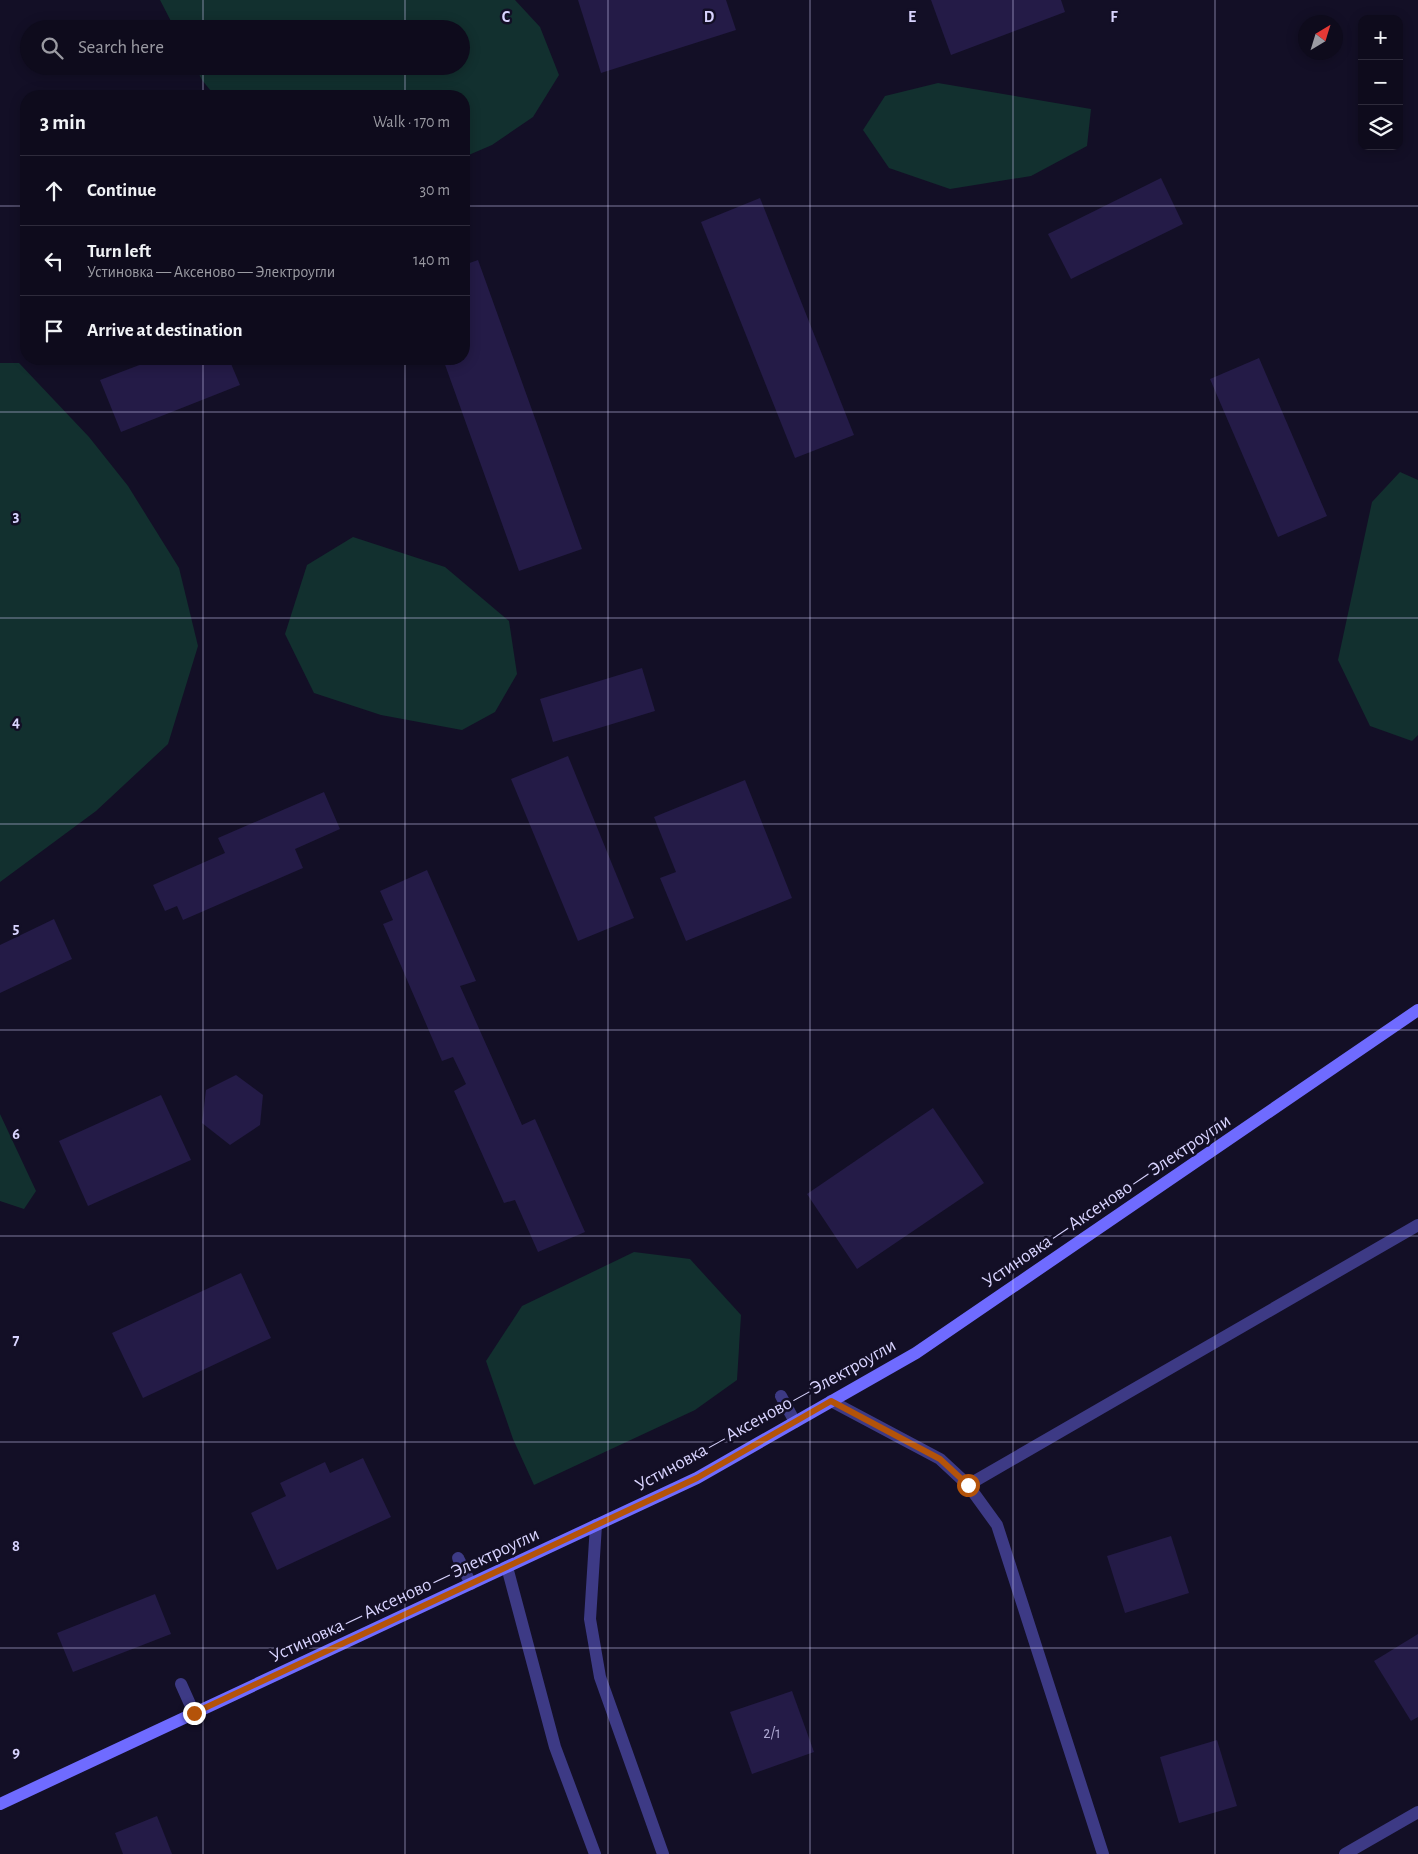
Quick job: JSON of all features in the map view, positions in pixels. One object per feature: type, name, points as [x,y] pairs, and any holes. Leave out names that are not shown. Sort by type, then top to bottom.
[{"type":"main road","name":"Устиновка — Аксеново — Электроугли","points":[[0,1804],[697,1478],[916,1353],[1418,1010]]},
{"type":"street","points":[[968,1485],[1418,1224]]},
{"type":"street","points":[[781,1396],[795,1422]]},
{"type":"street","points":[[831,1401],[940,1459],[968,1485],[997,1525],[1103,1854]]},
{"type":"street","points":[[596,1525],[590,1619],[600,1678],[663,1854]]},
{"type":"street","points":[[458,1558],[470,1584]]},
{"type":"street","points":[[507,1567],[555,1747],[595,1854]]},
{"type":"street","points":[[181,1684],[194,1713]]},
{"type":"street","points":[[1345,1854],[1418,1812]]},
{"type":"green space","points":[[160,0],[515,0],[540,27],[559,75],[533,117],[492,145],[470,154],[470,90],[210,90],[200,75],[470,75],[470,20],[170,20]]},
{"type":"green space","points":[[938,83],[1091,109],[1087,146],[1031,176],[950,189],[889,168],[863,130],[885,96]]},
{"type":"green space","points":[[0,363],[19,363],[89,437],[128,486],[179,568],[198,646],[168,744],[96,811],[0,882]]},
{"type":"green space","points":[[1400,472],[1418,480],[1418,735],[1412,741],[1370,726],[1338,660],[1372,502]]},
{"type":"green space","points":[[353,537],[445,567],[509,621],[517,674],[495,712],[462,730],[381,715],[314,693],[285,634],[307,565]]},
{"type":"green space","points":[[0,1114],[36,1191],[24,1209],[0,1201]]},
{"type":"green space","points":[[634,1252],[690,1259],[741,1315],[737,1380],[695,1410],[534,1485],[513,1439],[486,1361],[522,1306]]},
{"type":"building","points":[[578,0],[726,0],[736,30],[601,73]]},
{"type":"building","points":[[931,0],[1061,0],[1065,12],[951,55]]},
{"type":"building","points":[[1161,178],[1183,224],[1071,279],[1048,234]]},
{"type":"building","points":[[760,198],[854,435],[795,458],[701,222]]},
{"type":"building","points":[[478,260],[582,549],[519,571],[445,365],[470,365],[470,263]]},
{"type":"building","points":[[1259,358],[1327,516],[1278,537],[1210,379]]},
{"type":"building","points":[[139,365],[232,365],[240,385],[121,432],[100,380]]},
{"type":"building","points":[[642,668],[655,711],[553,742],[540,699]]},
{"type":"building","points":[[568,756],[634,918],[578,941],[511,779]]},
{"type":"building","points":[[745,780],[792,898],[686,941],[660,878],[676,872],[654,817]]},
{"type":"building","points":[[324,792],[340,829],[295,849],[303,868],[183,920],[177,906],[165,911],[153,885],[225,853],[218,838]]},
{"type":"building","points":[[427,870],[476,981],[460,986],[522,1125],[535,1119],[585,1232],[538,1252],[515,1200],[504,1203],[454,1091],[466,1084],[453,1057],[442,1061],[383,924],[393,920],[380,891]]},
{"type":"building","points":[[54,919],[72,959],[0,993],[0,945]]},
{"type":"building","points":[[236,1075],[263,1095],[260,1125],[230,1145],[202,1123],[206,1090]]},
{"type":"building","points":[[161,1095],[191,1160],[88,1206],[59,1141]]},
{"type":"building","points":[[933,1108],[984,1183],[857,1269],[807,1194]]},
{"type":"building","points":[[241,1273],[271,1338],[143,1398],[112,1333]]},
{"type":"building","points":[[363,1458],[391,1517],[277,1570],[251,1513],[286,1496],[280,1483],[325,1462],[330,1473]]},
{"type":"building","points":[[1171,1536],[1189,1593],[1125,1613],[1107,1556]]},
{"type":"building","points":[[155,1594],[171,1634],[73,1672],[57,1633]]},
{"type":"building","points":[[1418,1634],[1418,1717],[1411,1721],[1374,1661]]},
{"type":"building","points":[[792,1691],[814,1752],[752,1774],[730,1712]]},
{"type":"building","points":[[1217,1740],[1237,1806],[1179,1823],[1160,1757]]},
{"type":"building","points":[[157,1816],[172,1854],[123,1854],[115,1833]]},
{"type":"route","points":[[194,1713],[697,1478],[831,1401],[940,1459],[968,1485]]}]
